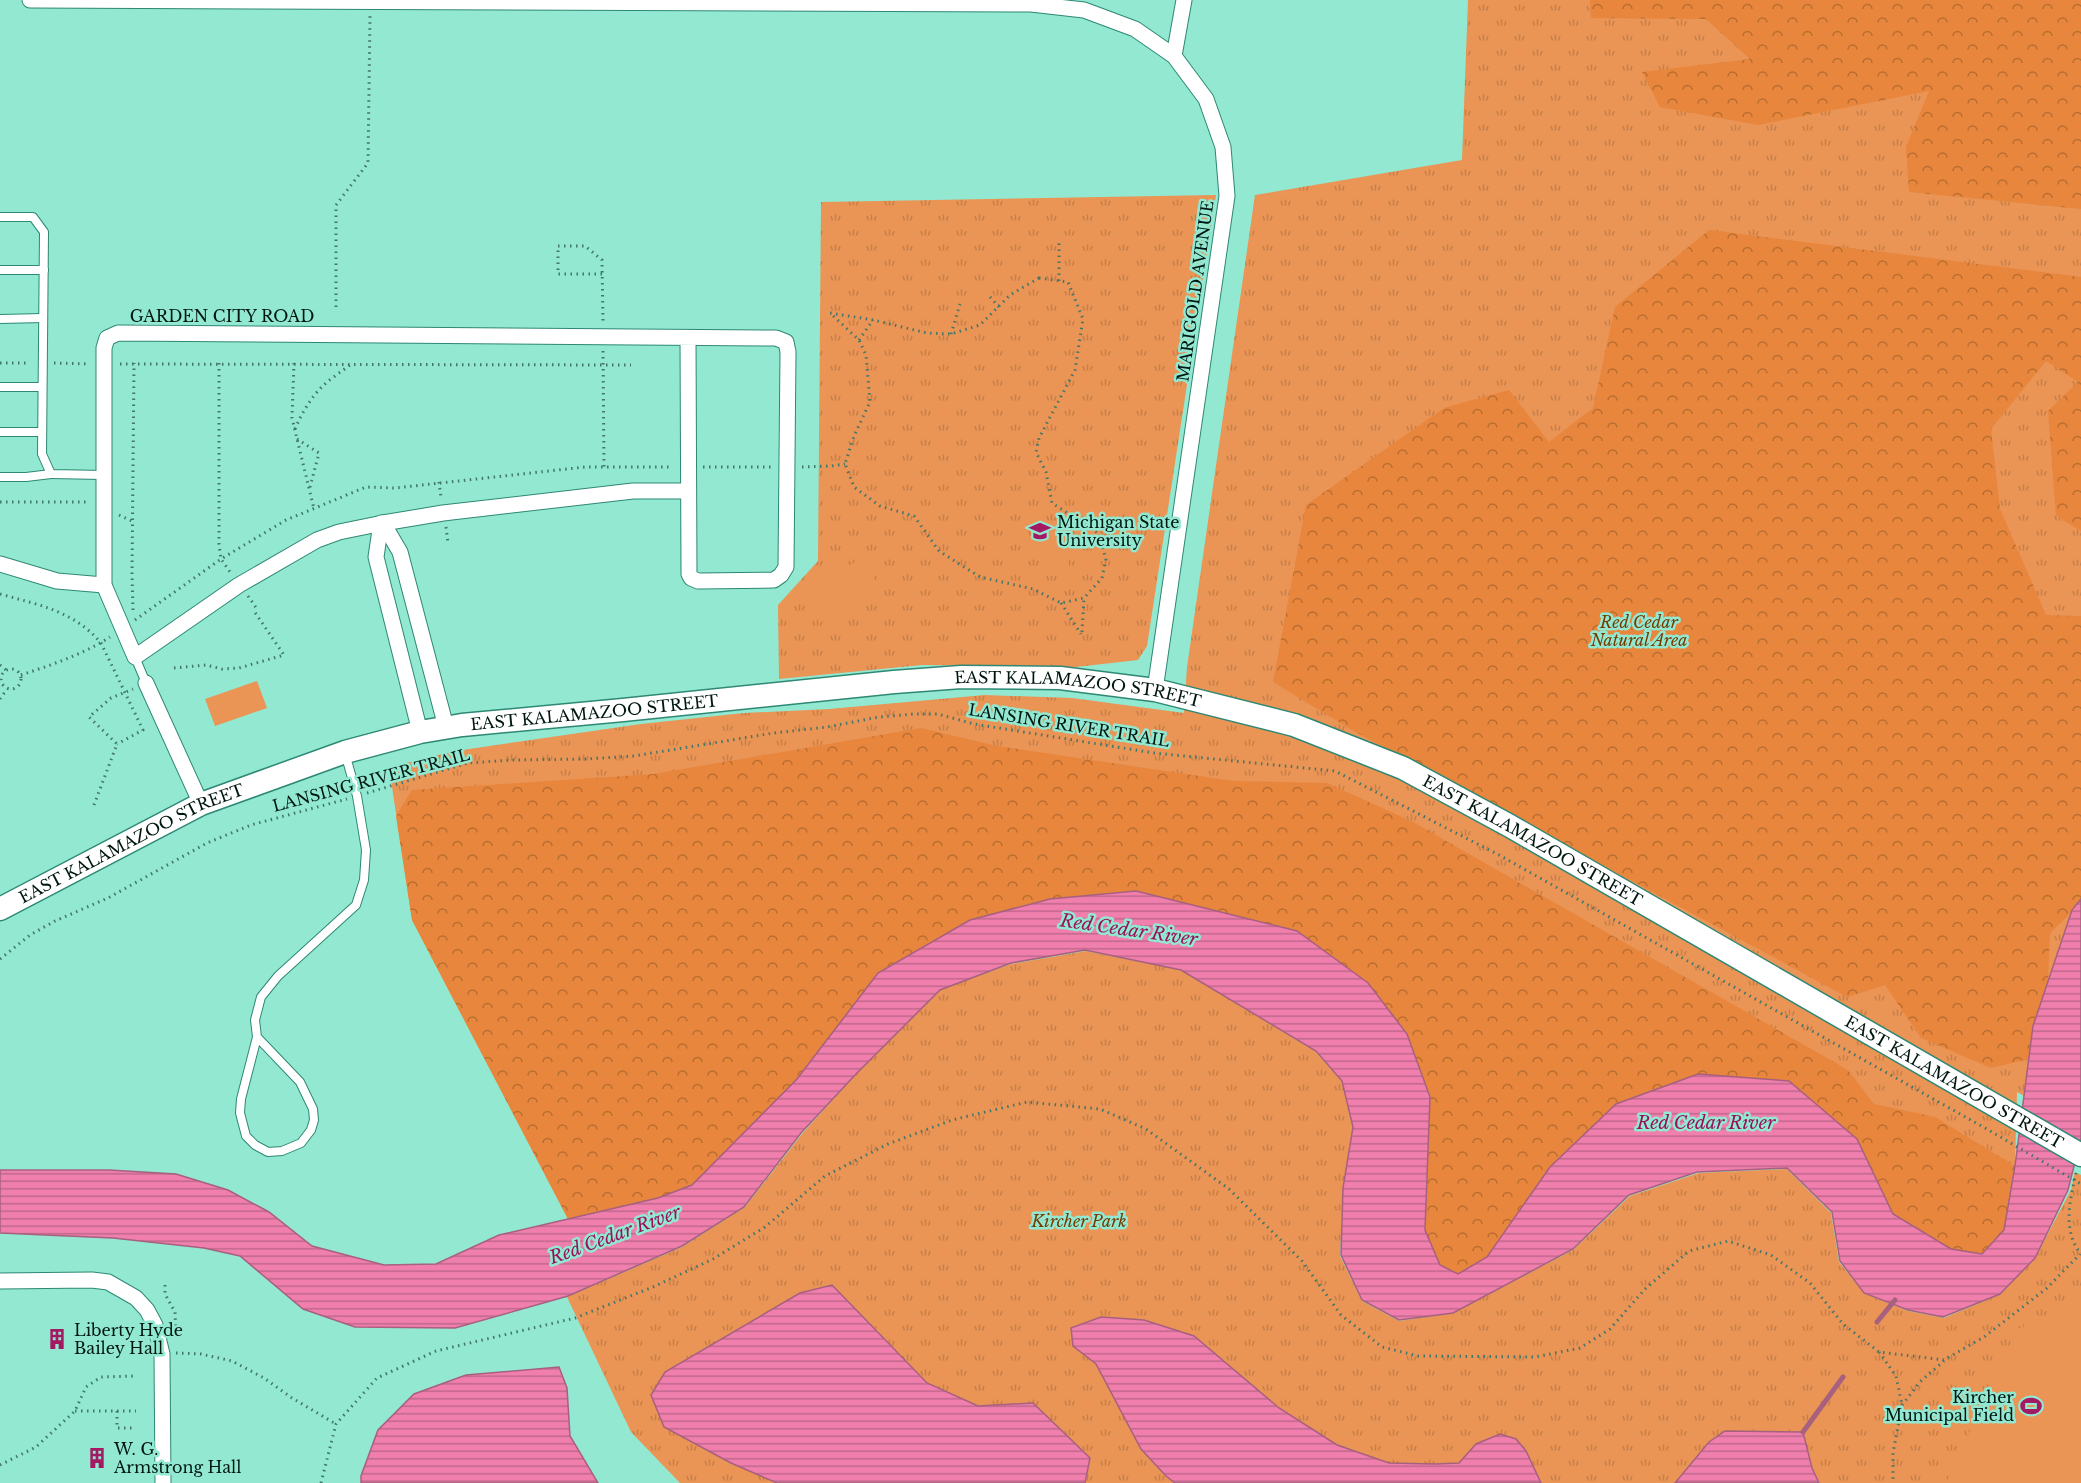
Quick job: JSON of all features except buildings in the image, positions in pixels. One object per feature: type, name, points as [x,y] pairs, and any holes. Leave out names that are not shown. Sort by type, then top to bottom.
[{"type":"street","name":"MARIGOLD AVENUE","points":[[30,0],[1031,4],[1084,10],[1135,28],[1174,56],[1206,99],[1224,147],[1227,196],[1155,690]]},
{"type":"street","points":[[1174,56],[1184,0]]},
{"type":"street","name":"GARDEN CITY ROAD","points":[[135,657],[104,585],[103,364],[107,338],[118,333],[776,338],[786,342],[788,352],[786,567],[782,575],[774,580],[698,582],[691,578],[688,574],[688,491]]},
{"type":"street","points":[[135,657],[239,585],[317,540],[382,523],[443,513],[633,491],[688,491],[688,338]]},
{"type":"street","points":[[382,523],[400,552],[446,727]]},
{"type":"street","points":[[382,523],[376,557],[420,732]]},
{"type":"street","points":[[0,564],[57,582],[104,585]]},
{"type":"street","name":"EAST KALAMAZOO STREET","points":[[0,909],[201,804],[345,752],[420,732],[446,727],[894,682],[961,677],[1060,678],[1155,690],[1294,725],[1403,768],[1510,826],[1972,1093],[2080,1160]]},
{"type":"street","points":[[146,683],[201,804]]},
{"type":"street","points":[[0,1281],[92,1280],[108,1282],[123,1288],[147,1310],[160,1342],[164,1483]]},
{"type":"lane","points":[[0,217],[33,217],[44,232],[42,454],[51,474]]},
{"type":"lane","points":[[0,270],[44,270]]},
{"type":"lane","points":[[0,319],[43,318]]},
{"type":"lane","points":[[0,387],[42,387]]},
{"type":"lane","points":[[0,432],[42,432]]},
{"type":"lane","points":[[0,477],[51,474],[103,475]]},
{"type":"lane","points":[[135,657],[146,683]]},
{"type":"lane","points":[[257,1037],[300,1082],[313,1109],[314,1120],[311,1130],[301,1143],[282,1151],[268,1152],[255,1145],[246,1136],[240,1113],[241,1099],[257,1037],[255,1020],[261,997],[278,976],[356,904],[364,880],[366,850],[357,796],[345,752]]},
{"type":"path","points":[[336,307],[336,205],[368,163],[375,1]]},
{"type":"path","points":[[1059,242],[1059,281]]},
{"type":"path","points":[[1061,603],[1084,597],[1102,578],[1106,559],[1098,533],[1052,503],[1046,472],[1036,452],[1039,438],[1074,370],[1083,319],[1068,282],[1039,278],[1010,295],[980,325],[951,334],[927,333],[873,320],[830,313],[859,339],[866,355],[870,402],[854,436],[845,464],[854,487],[880,507],[914,516],[939,551],[980,577],[1033,589],[1061,603],[1082,634],[1084,597]]},
{"type":"path","points":[[990,297],[999,307]]},
{"type":"path","points":[[951,334],[960,304]]},
{"type":"path","points":[[859,339],[873,320]]},
{"type":"path","points":[[0,363],[631,365]]},
{"type":"path","points":[[134,363],[132,521],[134,621]]},
{"type":"path","points":[[219,363],[219,544],[221,559]]},
{"type":"path","points":[[294,363],[292,418],[314,509]]},
{"type":"path","points":[[295,429],[312,398],[352,363]]},
{"type":"path","points":[[297,439],[320,453],[309,489]]},
{"type":"path","points":[[0,502],[90,502],[132,521]]},
{"type":"path","points":[[0,594],[51,609],[77,620],[86,627],[101,643],[143,730],[117,744],[94,805]]},
{"type":"path","points":[[174,668],[206,665],[222,669],[239,668],[284,655],[254,611]]},
{"type":"path","points":[[0,665],[6,670],[16,670],[21,679],[17,687],[8,689],[0,699]]},
{"type":"path","points":[[6,670],[1,678],[2,685],[8,689]]},
{"type":"path","points":[[117,744],[89,717],[111,698],[146,683]]},
{"type":"path","name":"LANSING RIVER TRAIL","points":[[0,959],[30,935],[55,921],[108,898],[170,862],[228,833],[468,763],[634,756],[879,717],[938,714],[974,724],[1154,753],[1335,771],[1499,855],[2081,1184]]},
{"type":"path","points":[[321,1483],[336,1424],[376,1378],[436,1351],[575,1318],[654,1287],[713,1259],[765,1227],[825,1176],[888,1144],[952,1120],[1027,1102],[1100,1109],[1146,1129],[1229,1189],[1302,1261],[1341,1315],[1383,1347],[1418,1356],[1535,1357],[1580,1348],[1610,1329],[1645,1289],[1689,1251],[1728,1241],[1771,1255],[1810,1283],[1843,1324],[1879,1352],[1896,1376],[1902,1406],[1893,1453],[1893,1483]]},
{"type":"path","points":[[1902,1406],[1921,1381],[1944,1360],[1984,1337],[2047,1288],[2081,1254],[2073,1243],[2068,1209],[2080,1160]]},
{"type":"path","points":[[165,1285],[165,1294],[175,1312],[177,1353]]},
{"type":"path","points":[[1879,1352],[1944,1360]]},
{"type":"path","points":[[170,1353],[201,1354],[232,1361],[264,1378],[336,1424]]},
{"type":"path","points":[[0,1465],[36,1447],[75,1411],[86,1387],[101,1377],[136,1376]]},
{"type":"path","points":[[75,1411],[136,1411]]},
{"type":"path","points":[[117,1411],[117,1428],[136,1428]]},
{"type":"green space","name":"Red Cedar Natural Area","points":[[1468,0],[2081,0],[2081,1129],[2017,1092],[2015,1166],[2004,1230],[1857,1139],[1430,1097],[1050,899],[568,1219],[412,920],[389,767],[455,751],[641,724],[744,713],[829,709],[985,695],[1072,698],[1184,713],[1187,667],[1255,195],[1462,160]]},
{"type":"green space","points":[[1590,0],[2081,0],[2081,209],[1909,192],[1906,147],[1929,91],[1758,125],[1660,107],[1642,72],[1750,59],[1706,19],[1591,18]]},
{"type":"green space","points":[[1216,195],[1147,646],[1138,660],[1076,667],[922,665],[779,679],[778,605],[818,561],[821,202]]},
{"type":"green space","points":[[1709,230],[2081,277],[2081,531],[2056,516],[2048,411],[2078,382],[2046,361],[1991,429],[2000,509],[2046,615],[2081,616],[2081,903],[2050,933],[2045,1055],[1991,1068],[1921,1038],[1885,985],[1847,997],[1352,730],[1273,682],[1306,505],[1444,408],[1509,390],[1549,442],[1593,408],[1615,307]]},
{"type":"green space","points":[[1045,526],[1071,528],[1068,577],[1042,575]]},
{"type":"green space","points":[[863,558],[881,591],[819,623],[802,590]]},
{"type":"green space","points":[[257,681],[267,708],[215,726],[205,699]]},
{"type":"green space","points":[[921,728],[997,746],[1233,781],[1327,783],[1413,822],[1848,1070],[1874,1104],[1935,1117],[2015,1166],[2004,1230],[1982,1254],[1951,1249],[1893,1214],[1857,1139],[1789,1081],[1514,1220],[1487,1257],[1458,1274],[1440,1265],[1425,1230],[1430,1097],[1050,899],[970,920],[878,974],[797,1079],[692,1185],[658,1198],[568,1219],[412,920],[396,816],[412,790],[654,774]]},
{"type":"green space","name":"Kircher Park","points":[[1086,951],[1181,970],[1315,1051],[1342,1081],[1353,1127],[1343,1188],[1340,1256],[1362,1301],[1399,1321],[1453,1313],[1573,1250],[1630,1196],[1699,1173],[1787,1169],[1831,1213],[1839,1262],[1864,1293],[1908,1311],[1944,1318],[2001,1294],[2035,1258],[2071,1190],[2075,1172],[2081,1175],[2081,1483],[680,1483],[631,1432],[567,1297],[682,1247],[745,1207],[802,1134],[856,1074],[940,990],[1011,964]]},
{"type":"green space","name":"Kircher Municipal Field","points":[[2081,1300],[2081,1483],[1946,1483],[2016,1330]]},
{"type":"water","name":"Red Cedar River","points":[[1136,891],[1297,931],[1368,983],[1407,1034],[1430,1097],[1425,1230],[1440,1265],[1458,1274],[1487,1257],[1550,1167],[1616,1104],[1698,1074],[1789,1081],[1857,1139],[1893,1214],[1951,1249],[1982,1254],[2004,1230],[2015,1166],[2033,1026],[2072,910],[2081,899],[2081,1138],[2068,1190],[2035,1258],[2000,1294],[1943,1317],[1908,1310],[1864,1293],[1840,1261],[1832,1212],[1787,1168],[1697,1172],[1629,1195],[1573,1249],[1453,1313],[1399,1320],[1362,1300],[1341,1255],[1343,1188],[1353,1127],[1342,1081],[1316,1051],[1181,970],[1085,950],[1011,963],[940,990],[801,1133],[744,1207],[682,1246],[568,1296],[455,1328],[355,1327],[303,1309],[240,1256],[204,1248],[113,1238],[0,1233],[0,1170],[109,1170],[176,1174],[228,1190],[269,1212],[312,1246],[384,1265],[436,1264],[499,1235],[658,1198],[692,1185],[797,1079],[878,973],[970,920],[1050,899]]},
{"type":"water","points":[[832,1285],[927,1383],[978,1406],[1033,1403],[1090,1458],[1085,1483],[777,1483],[731,1463],[664,1427],[651,1395],[665,1372],[800,1293]]},
{"type":"water","points":[[1101,1317],[1144,1320],[1194,1336],[1279,1408],[1337,1445],[1389,1463],[1459,1463],[1476,1444],[1500,1434],[1516,1439],[1526,1451],[1541,1483],[1175,1483],[1141,1449],[1096,1364],[1073,1346],[1071,1328]]},
{"type":"water","points":[[559,1367],[567,1388],[570,1436],[598,1483],[361,1483],[361,1476],[378,1430],[414,1394],[466,1375]]},
{"type":"water","points":[[1725,1431],[1803,1432],[1812,1468],[1819,1483],[1675,1483],[1709,1442]]},
{"type":"waterway","points":[[1877,1322],[1895,1300]]},
{"type":"waterway","points":[[1803,1432],[1843,1377]]},
{"type":"place","name":"Michigan State University","points":[[1040,531]]},
{"type":"place","name":"Liberty Hyde Bailey Hall","points":[[57,1339]]},
{"type":"place","name":"Kircher Municipal Field","points":[[2031,1406]]},
{"type":"place","name":"W. G. Armstrong Hall","points":[[97,1458]]}]
